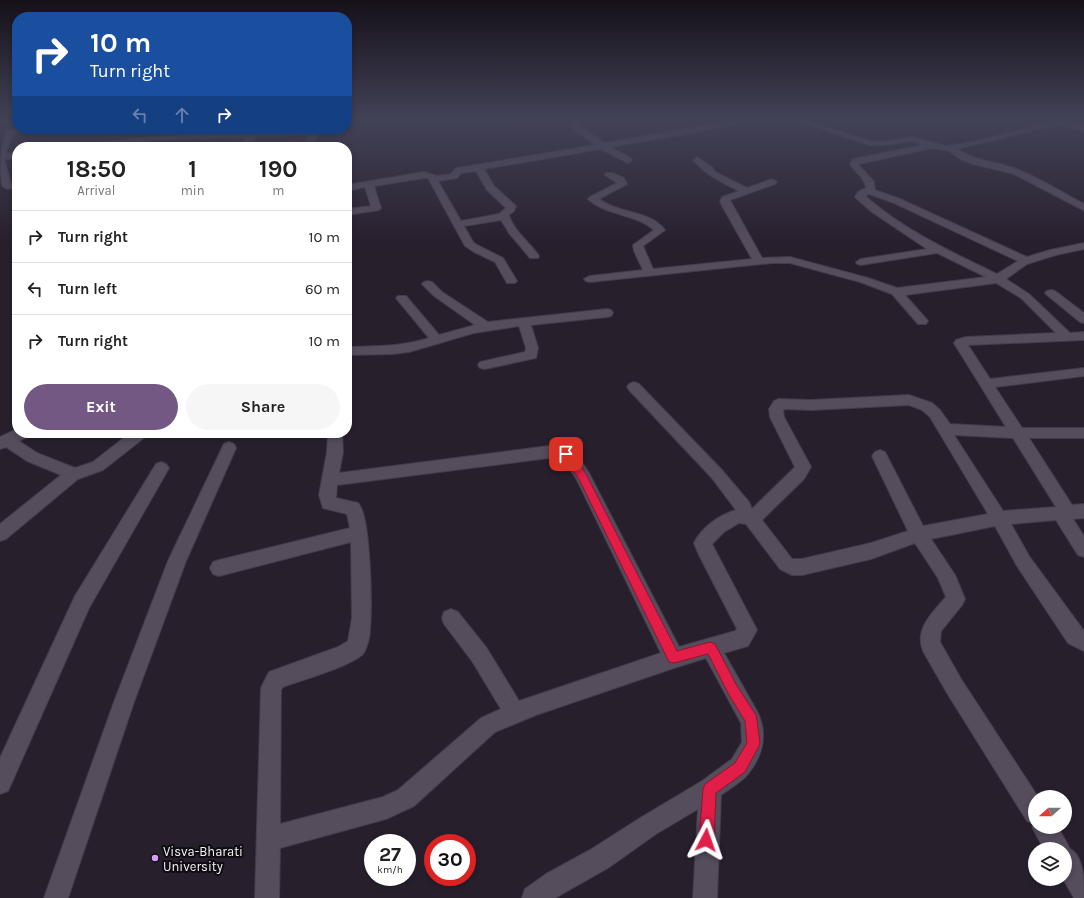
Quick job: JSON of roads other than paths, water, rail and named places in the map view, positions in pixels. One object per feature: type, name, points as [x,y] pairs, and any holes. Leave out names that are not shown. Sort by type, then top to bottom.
[{"type":"street","points":[[1,161],[7,186],[12,185]]},
{"type":"street","points":[[352,187],[424,175],[431,176],[435,179],[454,176],[458,171],[514,161]]},
{"type":"street","points":[[698,161],[709,169],[712,174],[746,191]]},
{"type":"street","points":[[856,161],[854,164],[855,166],[866,176],[871,185],[871,189],[860,195],[864,201],[905,231],[938,250],[998,279],[1025,296],[1067,337]]},
{"type":"street","points":[[973,161],[1017,172],[1083,207]]},
{"type":"street","points":[[459,224],[504,216],[511,209],[511,206],[490,188],[478,167]]},
{"type":"street","points":[[609,175],[621,180],[622,184],[593,199],[598,204],[644,221],[660,230],[638,245],[639,251],[650,273]]},
{"type":"street","points":[[435,179],[433,180],[469,244],[479,252],[497,258],[502,263],[510,281]]},
{"type":"street","points":[[759,261],[725,202],[725,199],[772,182]]},
{"type":"street","points":[[352,211],[376,208],[369,184]]},
{"type":"street","points":[[868,190],[897,201],[1027,261]]},
{"type":"street","points":[[504,216],[508,225],[534,256]]},
{"type":"street","points":[[896,292],[998,279],[1027,261],[1054,252],[1084,246]]},
{"type":"street","points":[[861,262],[938,250]]},
{"type":"street","points":[[590,279],[759,261],[790,260],[864,280],[896,292],[922,321]]},
{"type":"street","points":[[428,284],[438,294],[485,326]]},
{"type":"street","points":[[1051,293],[1084,319]]},
{"type":"street","points":[[402,298],[437,340]]},
{"type":"street","points":[[352,351],[393,350],[437,340],[485,326],[607,313]]},
{"type":"street","points":[[485,364],[531,355],[532,348],[524,321]]},
{"type":"street","points":[[1084,336],[966,341],[960,343],[1064,513],[1084,550]]},
{"type":"street","points":[[986,384],[1084,372]]},
{"type":"street","points":[[634,387],[716,473],[749,518],[786,564],[792,567],[802,567],[871,551],[919,534],[971,525],[999,518],[1084,511]]},
{"type":"street","points":[[749,518],[798,475],[803,467],[777,417],[776,409],[779,404],[811,405],[909,400],[919,401],[927,404],[932,409],[946,430],[946,435],[999,518],[1023,561],[1075,636],[1084,642]]},
{"type":"street","points":[[946,430],[1016,433],[1084,433]]},
{"type":"street","points":[[0,534],[74,474],[84,472],[98,466],[134,438]]},
{"type":"street","points":[[267,898],[271,688],[276,679],[344,655],[356,647],[361,628],[359,533],[356,512],[351,508],[334,506],[329,503],[327,495],[335,452],[335,438]]},
{"type":"street","points":[[3,442],[74,474]]},
{"type":"street","points":[[56,898],[124,702],[177,561],[229,448]]},
{"type":"street","points":[[330,480],[556,451],[566,454],[573,461],[583,476],[674,658]]},
{"type":"street","points":[[880,456],[919,534],[943,568],[952,584],[956,599],[932,628],[930,644],[954,686],[1028,802]]},
{"type":"street","points":[[0,784],[82,602],[161,468]]},
{"type":"street","points":[[268,839],[386,808],[406,798],[488,725],[515,713],[534,705],[674,658],[741,639],[747,630],[705,550],[703,543],[706,538],[732,518],[738,516],[749,518]]},
{"type":"street","points":[[219,568],[359,533]]},
{"type":"street","points":[[451,618],[479,654],[515,713]]},
{"type":"street","points":[[534,898],[710,789],[740,767],[753,744],[751,720],[710,648]]},
{"type":"street","points":[[705,898],[710,789]]},
{"type":"street","points":[[1072,871],[1084,891]]},
{"type":"place","name":"Visva-Bharati University","points":[[155,858]]}]
